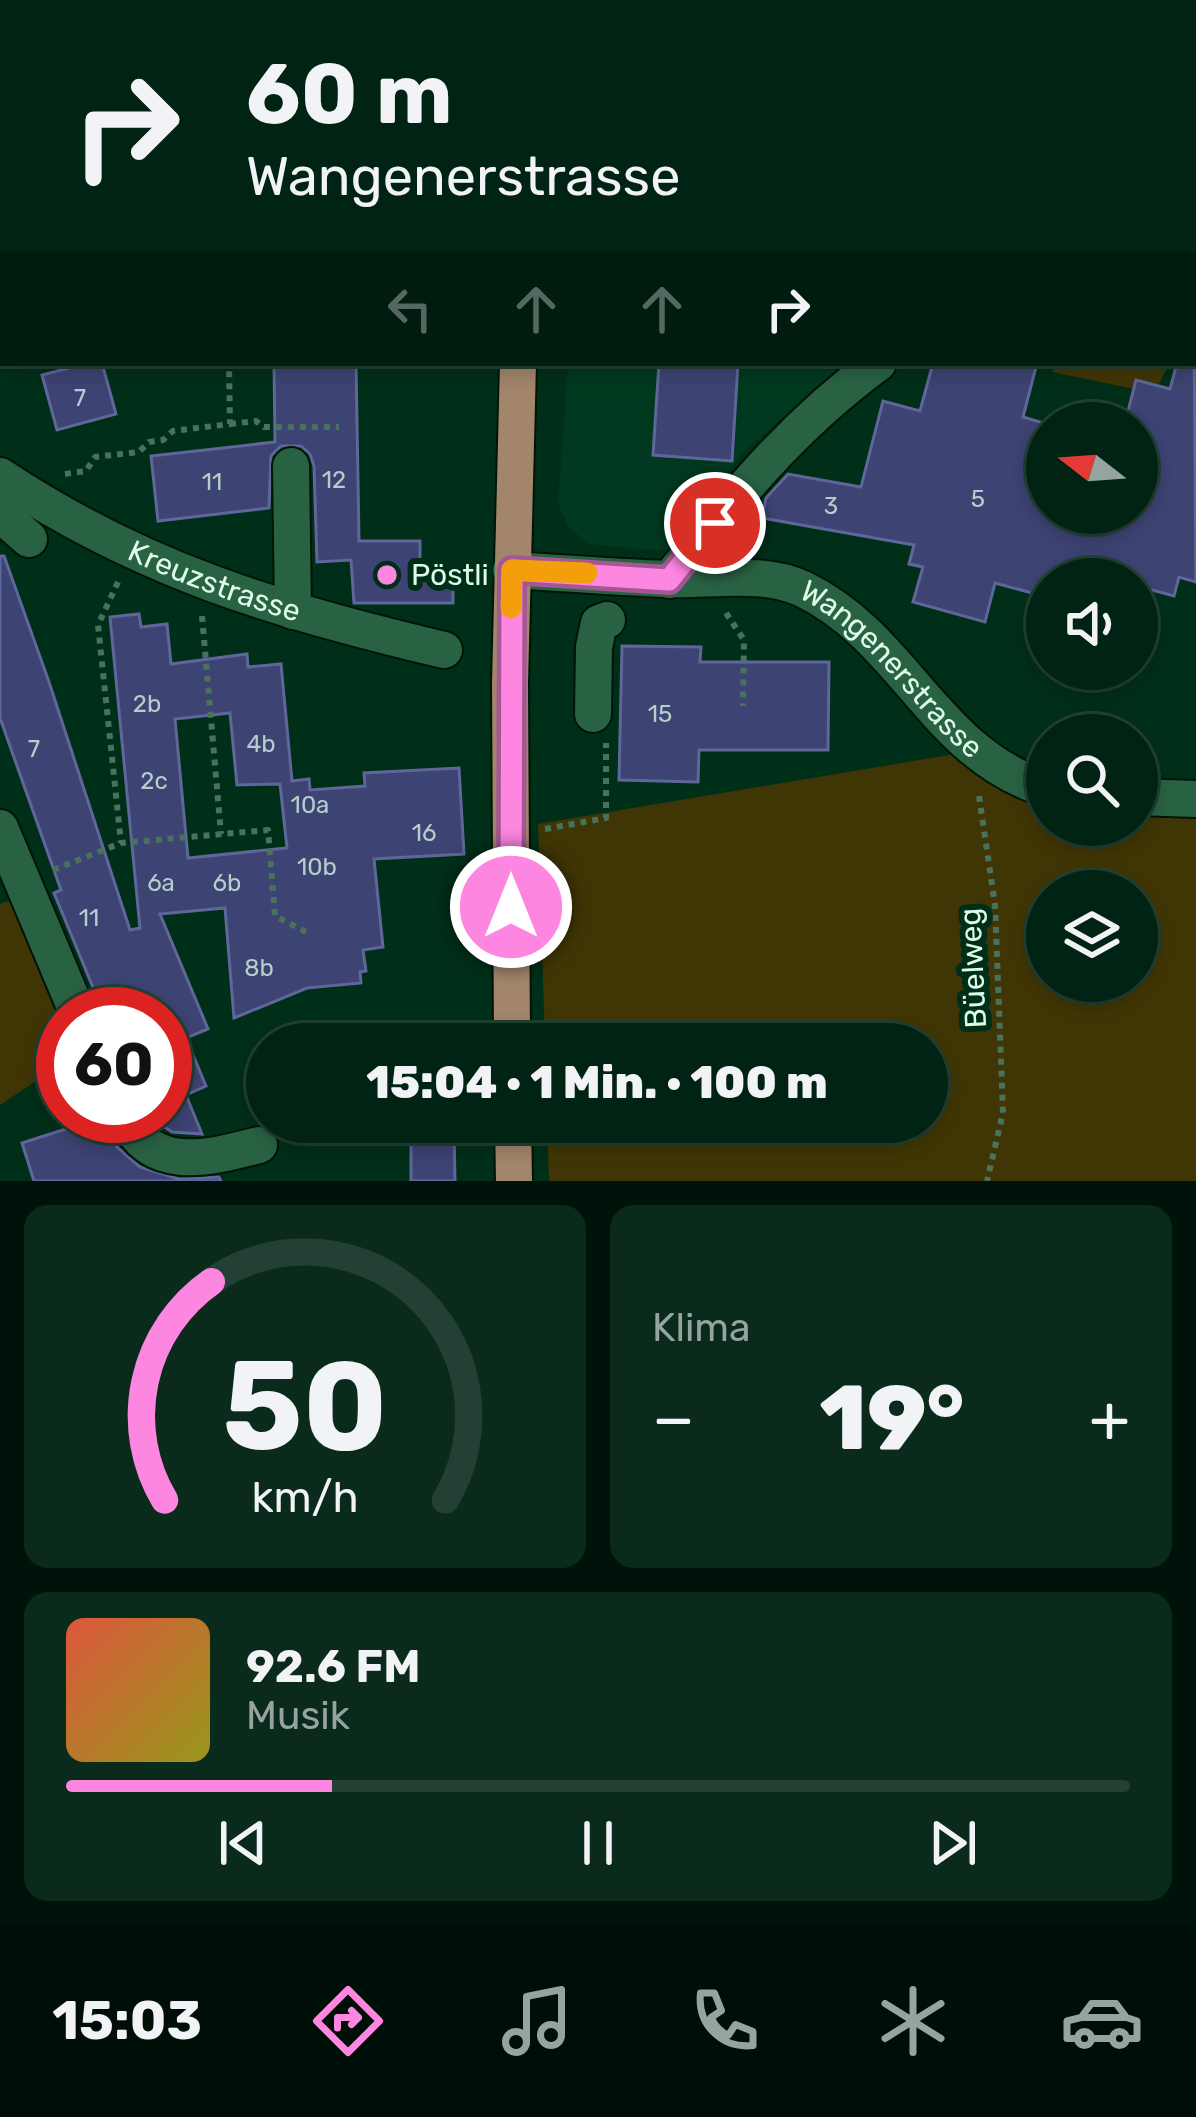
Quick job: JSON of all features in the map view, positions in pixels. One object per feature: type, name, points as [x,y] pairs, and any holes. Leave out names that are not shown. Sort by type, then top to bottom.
[{"type":"main road","points":[[512,1023],[512,570],[518,366]]},
{"type":"main road","points":[[513,1143],[514,1181]]},
{"type":"street","points":[[669,580],[776,449],[874,366]]},
{"type":"street","points":[[291,466],[293,611]]},
{"type":"street","name":"Kreuzstrasse","points":[[0,476],[61,517],[131,553],[199,580],[293,611],[444,650]]},
{"type":"street","points":[[0,514],[29,539]]},
{"type":"street","name":"Wangenerstrasse","points":[[512,570],[669,580],[773,580],[797,586],[860,626],[973,751],[1026,780]]},
{"type":"street","points":[[593,715],[594,647],[598,623],[607,620]]},
{"type":"street","points":[[1158,798],[1196,799]]},
{"type":"street","points":[[0,828],[67,987]]},
{"type":"street","points":[[143,1143],[175,1157],[201,1159],[259,1145]]},
{"type":"path","points":[[229,366],[230,424]]},
{"type":"path","points":[[63,475],[86,472],[95,458],[139,452],[173,431],[256,421],[264,427],[339,427]]},
{"type":"path","points":[[122,843],[98,626],[131,553]]},
{"type":"path","points":[[199,580],[221,834]]},
{"type":"path","points":[[721,606],[744,640],[743,706]]},
{"type":"path","name":"Büelweg","points":[[973,751],[995,905],[1004,1113],[987,1181]]},
{"type":"path","points":[[22,882],[122,843],[268,830],[274,916],[306,932]]},
{"type":"shaded area","points":[[568,366],[842,366],[747,449],[712,489],[715,504],[677,552],[588,544],[568,526],[558,504]]},
{"type":"shaded area","points":[[1055,366],[1168,366],[1154,393],[1052,372]]},
{"type":"shaded area","points":[[973,751],[1026,778],[1026,846],[1158,846],[1158,798],[1196,799],[1196,1181],[549,1181],[548,1143],[948,1143],[948,1023],[544,1023],[538,824]]},
{"type":"shaded area","points":[[16,898],[52,987],[36,987],[36,1081],[0,1105],[0,904]]},
{"type":"building","points":[[76,366],[103,366],[116,414],[57,430],[42,375]]},
{"type":"building","points":[[274,366],[356,366],[359,541],[420,541],[420,567],[453,567],[453,603],[354,603],[351,560],[317,562],[314,466],[301,446],[281,446],[271,456],[269,508],[158,521],[151,456],[275,442]]},
{"type":"building","points":[[659,366],[738,366],[732,461],[653,455]]},
{"type":"building","points":[[932,366],[1036,366],[1023,417],[1026,534],[1158,534],[1158,402],[1130,402],[1136,380],[1170,389],[1176,366],[1194,366],[1196,582],[1179,577],[1174,596],[1158,592],[1158,558],[1026,558],[1026,591],[995,583],[985,622],[913,602],[923,567],[909,564],[914,545],[762,518],[766,498],[788,474],[861,487],[883,401],[920,411]]},
{"type":"building","points":[[0,556],[4,556],[49,682],[130,930],[140,928],[110,617],[139,614],[141,627],[167,624],[171,664],[247,654],[248,667],[281,664],[292,781],[309,779],[310,790],[365,786],[364,773],[459,768],[464,854],[374,859],[383,947],[363,950],[366,971],[360,972],[361,983],[307,988],[234,1018],[225,908],[160,914],[190,987],[93,987],[54,893],[61,890],[0,718]],"holes":[[[230,713],[237,785],[280,784],[287,848],[188,858],[175,719]]]},
{"type":"building","points":[[622,646],[701,647],[700,662],[829,662],[828,750],[699,750],[698,782],[619,780]]},
{"type":"building","points":[[192,991],[208,1029],[192,1036]]},
{"type":"building","points":[[192,1052],[206,1086],[192,1092]]},
{"type":"building","points":[[192,1110],[202,1134],[192,1133]]},
{"type":"building","points":[[36,1139],[36,1143],[115,1143],[140,1167],[179,1179],[219,1177],[221,1181],[34,1181],[22,1143]]},
{"type":"building","points":[[411,1143],[454,1143],[455,1181],[411,1181]]},
{"type":"slow traffic","points":[[511,608],[512,570],[587,573]]},
{"type":"place","name":"Pöstli","points":[[387,575]]},
{"type":"route","points":[[511,907],[512,570],[669,580],[715,523]]}]
